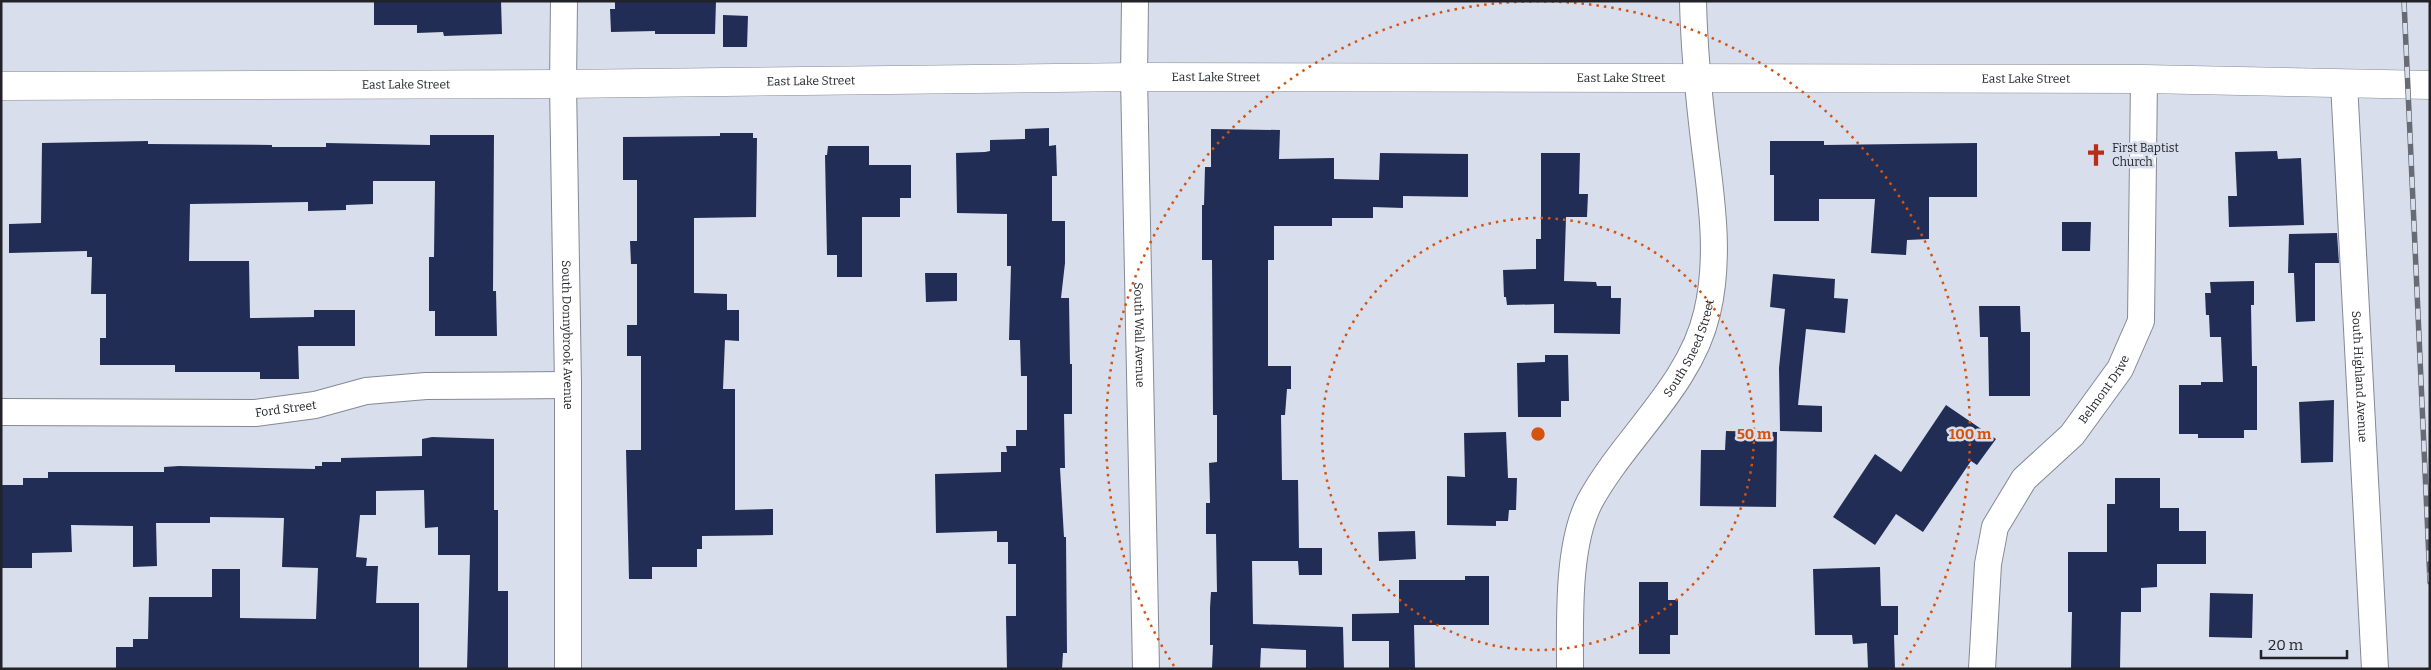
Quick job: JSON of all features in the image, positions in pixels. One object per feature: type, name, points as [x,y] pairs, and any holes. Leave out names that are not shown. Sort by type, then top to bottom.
[{"type":"street","name":"South Donnybrook Avenue","points":[[564,1],[563,84],[568,385],[568,669]]},
{"type":"street","name":"South Wall Avenue","points":[[1135,1],[1134,77],[1146,669]]},
{"type":"street","name":"South Sneed Street","points":[[1570,669],[1571,585],[1578,538],[1590,502],[1632,440],[1688,365],[1707,314],[1715,228],[1697,80],[1694,1]]},
{"type":"street","name":"East Lake Street","points":[[1,86],[563,84],[1134,77],[1697,80],[2144,79],[2430,86]]},
{"type":"street","name":"Belmont Drive","points":[[1982,669],[1988,564],[1995,527],[2024,479],[2072,435],[2120,369],[2141,321],[2144,79]]},
{"type":"street","name":"South Highland Avenue","points":[[2344,83],[2375,669]]},
{"type":"street","name":"Ford Street","points":[[1,412],[255,413],[315,405],[366,391],[426,386],[568,385]]},
{"type":"building","points":[[374,1],[501,1],[502,34],[444,36],[443,32],[417,33],[417,25],[374,25]]},
{"type":"building","points":[[615,1],[716,1],[715,34],[655,34],[655,31],[611,32],[610,9],[615,9]]},
{"type":"building","points":[[723,15],[748,16],[747,47],[723,47]]},
{"type":"building","points":[[1049,128],[1049,146],[1056,145],[1057,176],[1052,176],[1052,221],[1065,221],[1065,263],[1061,298],[1069,298],[1070,364],[1072,364],[1072,414],[1064,414],[1065,468],[1060,468],[1064,537],[1066,537],[1067,653],[1063,653],[1062,669],[1007,669],[1006,616],[1016,616],[1016,564],[1008,564],[1008,542],[997,542],[997,531],[936,533],[935,474],[1001,472],[1001,452],[1007,452],[1006,446],[1016,446],[1016,430],[1027,430],[1027,376],[1021,376],[1020,340],[1009,340],[1011,266],[1007,266],[1007,214],[957,213],[956,153],[990,151],[990,140],[1025,139],[1025,129]]},
{"type":"building","points":[[1211,129],[1280,130],[1279,159],[1334,158],[1334,179],[1379,180],[1380,153],[1468,154],[1468,197],[1403,196],[1403,208],[1373,207],[1373,218],[1332,218],[1332,226],[1274,226],[1274,260],[1268,260],[1268,366],[1291,366],[1291,389],[1287,389],[1285,415],[1281,415],[1282,480],[1298,480],[1299,548],[1322,548],[1322,575],[1299,575],[1298,561],[1252,561],[1253,624],[1343,627],[1344,669],[1306,669],[1306,650],[1261,648],[1260,669],[1212,669],[1213,645],[1210,645],[1210,608],[1211,592],[1217,592],[1216,534],[1206,534],[1206,503],[1210,503],[1209,463],[1217,462],[1217,415],[1213,415],[1212,260],[1202,260],[1202,205],[1204,205],[1205,167],[1211,167]]},
{"type":"building","points":[[720,133],[753,133],[753,138],[757,138],[756,217],[694,218],[694,293],[727,294],[727,310],[739,310],[739,341],[725,340],[723,389],[735,389],[735,510],[773,509],[773,535],[702,536],[702,549],[697,549],[697,567],[652,567],[652,579],[629,579],[626,450],[641,450],[641,356],[627,356],[627,325],[637,325],[637,264],[631,264],[630,241],[637,241],[637,180],[623,180],[623,137],[720,136]]},
{"type":"building","points":[[430,135],[494,135],[493,291],[496,291],[497,336],[435,336],[435,311],[429,311],[429,257],[434,257],[435,181],[373,181],[373,204],[346,205],[346,210],[308,211],[308,202],[190,204],[189,261],[249,261],[250,318],[314,317],[314,310],[355,310],[355,346],[298,346],[299,379],[260,379],[260,372],[175,372],[175,365],[100,365],[100,338],[106,338],[106,294],[91,294],[92,257],[87,257],[87,251],[9,253],[9,224],[41,223],[42,143],[148,141],[148,144],[272,145],[272,147],[326,147],[326,143],[430,145]]},
{"type":"building","points":[[1770,141],[1824,141],[1824,145],[1977,143],[1977,197],[1929,197],[1929,239],[1907,240],[1906,255],[1871,253],[1875,199],[1819,199],[1819,221],[1774,221],[1774,175],[1770,175]]},
{"type":"building","points":[[828,146],[869,146],[869,165],[911,165],[911,198],[900,198],[900,217],[862,217],[862,277],[837,277],[837,255],[827,255],[825,155],[827,155]]},
{"type":"building","points":[[2277,151],[2278,159],[2301,158],[2304,225],[2229,227],[2228,196],[2237,196],[2235,152]]},
{"type":"building","points":[[1541,153],[1580,153],[1579,194],[1588,194],[1587,217],[1566,217],[1564,281],[1596,282],[1597,286],[1611,286],[1611,298],[1621,298],[1620,334],[1554,333],[1554,304],[1507,305],[1506,297],[1504,297],[1503,270],[1536,269],[1536,239],[1541,239]]},
{"type":"building","points":[[2062,222],[2091,222],[2090,251],[2062,251]]},
{"type":"building","points":[[2337,233],[2339,263],[2315,263],[2315,321],[2296,322],[2294,273],[2288,273],[2289,234]]},
{"type":"building","points":[[925,273],[957,273],[957,301],[926,302]]},
{"type":"building","points":[[1773,274],[1835,279],[1834,298],[1848,299],[1845,333],[1806,329],[1798,405],[1822,406],[1822,432],[1780,431],[1779,368],[1785,309],[1770,307]]},
{"type":"building","points":[[2254,281],[2254,305],[2251,305],[2252,366],[2257,366],[2257,430],[2244,430],[2244,438],[2198,438],[2198,434],[2179,434],[2179,385],[2223,382],[2221,337],[2210,337],[2209,315],[2206,315],[2205,293],[2211,293],[2210,282]]},
{"type":"building","points":[[1979,306],[2020,306],[2021,332],[2030,332],[2030,396],[1989,396],[1988,337],[1980,337]]},
{"type":"building","points":[[1545,355],[1568,355],[1569,401],[1561,401],[1561,417],[1518,417],[1517,363],[1545,362]]},
{"type":"building","points":[[2334,400],[2333,462],[2301,463],[2299,402]]},
{"type":"building","points":[[1946,405],[1996,439],[1977,465],[1971,461],[1923,532],[1896,514],[1875,545],[1833,517],[1875,454],[1901,472]]},
{"type":"building","points":[[1726,431],[1777,432],[1776,507],[1700,506],[1701,450],[1725,450]]},
{"type":"building","points":[[1506,432],[1508,478],[1517,478],[1516,510],[1509,510],[1508,521],[1496,521],[1496,526],[1447,525],[1447,476],[1465,477],[1464,433]]},
{"type":"building","points":[[432,437],[494,439],[494,510],[498,510],[498,591],[508,591],[508,669],[467,669],[470,555],[438,555],[438,527],[425,528],[424,490],[376,491],[376,515],[360,515],[356,557],[367,558],[366,566],[378,566],[376,603],[419,603],[419,669],[116,669],[116,647],[133,647],[133,639],[148,639],[149,597],[212,597],[212,569],[240,569],[240,618],[316,619],[318,568],[282,567],[284,518],[210,517],[210,523],[156,523],[157,566],[133,567],[133,526],[71,525],[72,552],[32,553],[32,568],[1,568],[1,485],[23,485],[23,478],[48,478],[48,472],[164,472],[164,467],[179,466],[315,469],[315,466],[322,466],[322,462],[341,462],[341,458],[422,456],[422,439]]},
{"type":"building","points":[[2115,478],[2160,478],[2160,508],[2179,508],[2179,531],[2206,531],[2206,564],[2157,564],[2157,587],[2141,588],[2141,612],[2121,612],[2120,669],[2071,669],[2072,612],[2068,612],[2068,552],[2107,552],[2107,504],[2115,504]]},
{"type":"building","points":[[1415,531],[1416,559],[1379,561],[1378,532]]},
{"type":"building","points":[[1880,567],[1881,606],[1898,606],[1898,635],[1894,635],[1895,669],[1868,669],[1867,643],[1853,644],[1852,635],[1815,635],[1813,569]]},
{"type":"building","points":[[1465,576],[1489,576],[1489,625],[1414,625],[1415,669],[1389,669],[1389,641],[1352,641],[1352,614],[1399,613],[1399,580],[1465,580]]},
{"type":"building","points":[[1639,582],[1668,582],[1668,600],[1678,600],[1678,635],[1670,635],[1670,654],[1639,654]]},
{"type":"building","points":[[2210,593],[2253,594],[2252,638],[2209,637]]},
{"type":"railway","points":[[2404,1],[2430,582]]},
{"type":"place","name":"First Baptist Church","points":[[2096,155]]}]
